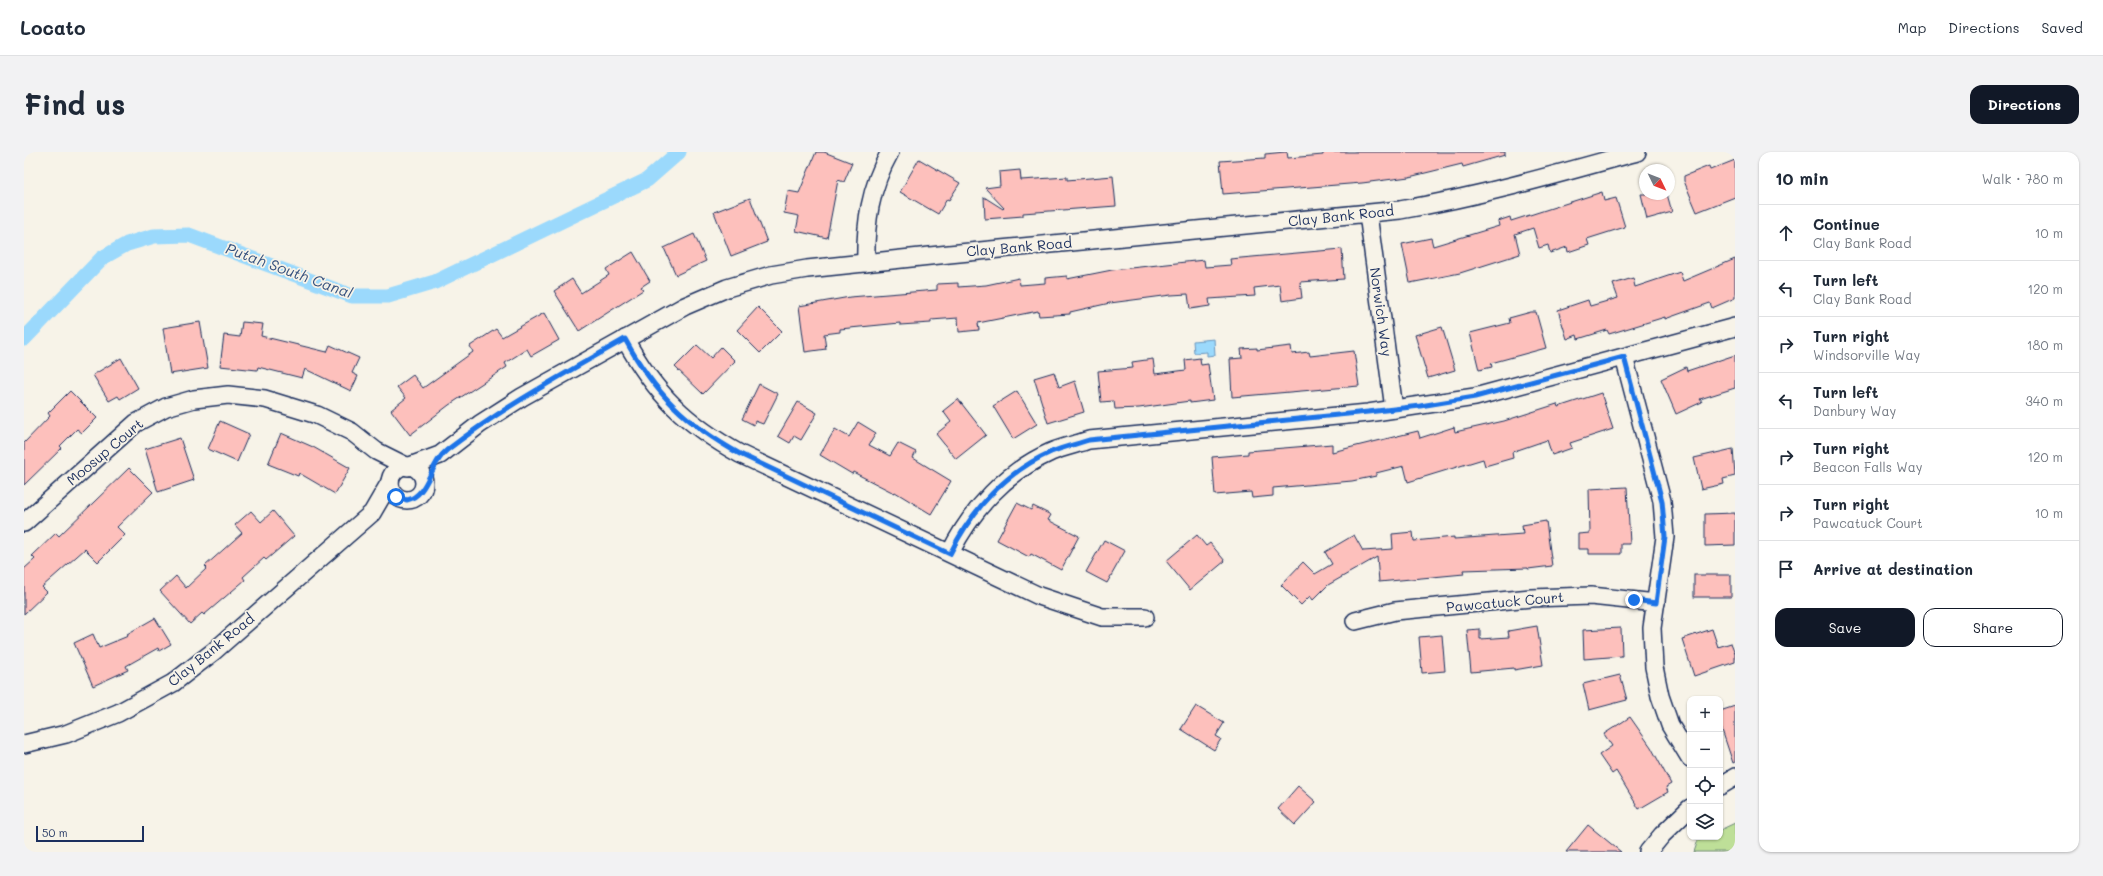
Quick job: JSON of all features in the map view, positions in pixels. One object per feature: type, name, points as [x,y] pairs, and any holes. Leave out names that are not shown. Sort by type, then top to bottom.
[{"type":"street","points":[[866,263],[867,216],[871,197],[882,165],[890,152]]},
{"type":"street","name":"Clay Bank Road","points":[[24,744],[66,734],[118,713],[173,683],[213,652],[372,513],[394,472],[398,469],[440,455],[480,424],[522,397],[685,306],[728,288],[778,274],[866,263],[1368,214],[1457,200],[1618,155],[1637,152]]},
{"type":"street","name":"Norwich Way","points":[[1368,214],[1394,409]]},
{"type":"street","points":[[950,554],[968,521],[989,495],[1015,472],[1052,452],[1089,440],[1394,409],[1475,397],[1735,327]]},
{"type":"street","points":[[625,339],[646,376],[668,402],[690,422],[714,439],[740,454],[1039,596],[1070,608],[1102,617],[1145,617]]},
{"type":"street","points":[[1624,357],[1662,501],[1665,537],[1652,628],[1654,667],[1660,696],[1670,725],[1687,753]]},
{"type":"street","name":"Moosup Court","points":[[24,523],[136,423],[166,407],[194,399],[228,395],[265,399],[317,415],[352,432],[376,451],[409,466]]},
{"type":"street","name":"Moosup Court","points":[[376,451],[390,481]]},
{"type":"street","name":"Clay Bank Road","points":[[372,513],[418,496],[440,455]]},
{"type":"street","points":[[409,466],[420,473],[424,485]]},
{"type":"street","points":[[390,481],[392,492],[396,497],[407,500]]},
{"type":"street","name":"Pawcatuck Court","points":[[1355,621],[1395,611],[1531,598],[1591,596],[1656,603]]},
{"type":"street","points":[[1723,784],[1735,777]]},
{"type":"street","points":[[1648,852],[1662,835],[1687,811]]},
{"type":"green space","points":[[1735,823],[1735,852],[1694,852],[1698,840],[1723,840],[1723,829]]},
{"type":"water","points":[[1214,339],[1215,355],[1207,356],[1207,352],[1194,353],[1193,341]]},
{"type":"building","points":[[816,152],[824,152],[852,163],[844,182],[838,180],[827,238],[796,231],[799,216],[784,213],[788,191],[799,193]]},
{"type":"building","points":[[1287,152],[1288,158],[1323,155],[1323,152],[1505,152],[1505,155],[1463,167],[1462,164],[1409,177],[1362,183],[1223,194],[1220,161],[1265,158],[1265,154]]},
{"type":"building","points":[[919,159],[960,183],[949,200],[947,199],[938,214],[900,192]]},
{"type":"building","points":[[1735,160],[1735,197],[1697,212],[1684,181],[1684,176],[1709,166],[1710,170]]},
{"type":"building","points":[[1020,170],[1021,180],[1067,177],[1067,180],[1113,176],[1116,206],[1023,213],[1023,216],[985,219],[984,197],[1003,209],[1004,208],[985,188],[1000,186],[999,172]]},
{"type":"building","points":[[1602,192],[1604,201],[1616,198],[1625,227],[1587,239],[1589,245],[1568,252],[1567,247],[1550,253],[1548,245],[1539,248],[1533,228],[1515,234],[1520,254],[1460,273],[1410,283],[1402,244],[1431,238],[1433,246],[1499,226],[1498,221],[1510,217],[1511,221]]},
{"type":"building","points":[[750,198],[767,242],[731,256],[714,212]]},
{"type":"building","points":[[1642,200],[1669,200],[1672,212],[1647,219]]},
{"type":"building","points":[[694,234],[706,261],[676,275],[664,248]]},
{"type":"building","points":[[1342,249],[1344,279],[1300,282],[1302,298],[1282,301],[1280,285],[1254,288],[1255,296],[1209,299],[1210,306],[1190,309],[1188,294],[1110,303],[1070,312],[1070,314],[1039,316],[1038,311],[978,323],[979,330],[959,332],[958,318],[931,320],[931,323],[900,325],[900,323],[840,329],[840,332],[824,334],[826,349],[805,352],[799,306],[850,297],[937,290],[937,284],[958,283],[958,287],[986,285],[1019,278],[1020,285],[1045,283],[1045,278],[1067,276],[1067,279],[1112,270],[1204,260],[1205,267],[1231,265],[1230,259]]},
{"type":"building","points":[[633,252],[650,281],[641,287],[643,290],[579,331],[554,291],[572,279],[581,293],[609,275],[606,269]]},
{"type":"building","points":[[1735,259],[1735,298],[1712,308],[1710,303],[1665,319],[1665,317],[1609,334],[1607,330],[1578,339],[1577,335],[1567,339],[1558,310],[1588,300],[1590,306],[1618,298],[1613,284],[1633,278],[1635,287],[1680,272],[1683,281]]},
{"type":"building","points":[[758,307],[782,331],[760,353],[737,330]]},
{"type":"building","points":[[1536,312],[1546,348],[1491,363],[1492,367],[1479,370],[1470,333],[1510,323],[1509,318]]},
{"type":"building","points":[[544,313],[559,340],[531,356],[527,349],[505,363],[507,367],[449,405],[410,435],[391,410],[406,398],[397,387],[413,375],[423,388],[473,352],[470,346],[496,329],[502,337]]},
{"type":"building","points":[[200,322],[208,368],[170,374],[163,328]]},
{"type":"building","points":[[242,322],[263,324],[261,336],[327,352],[330,345],[359,358],[352,373],[358,376],[351,391],[305,369],[302,378],[258,367],[257,370],[220,366],[224,335],[240,337]]},
{"type":"building","points":[[1442,327],[1455,370],[1428,378],[1415,335]]},
{"type":"building","points":[[697,345],[711,358],[721,347],[735,361],[703,394],[675,367]]},
{"type":"building","points":[[1291,346],[1292,354],[1309,352],[1310,356],[1354,351],[1359,386],[1232,397],[1230,359],[1242,358],[1241,349],[1257,348],[1257,350]]},
{"type":"building","points":[[1735,355],[1735,388],[1700,399],[1702,402],[1676,414],[1661,379],[1686,367],[1687,371]]},
{"type":"building","points":[[121,358],[138,388],[120,399],[118,396],[109,401],[93,375]]},
{"type":"building","points":[[1200,358],[1201,365],[1208,364],[1213,400],[1115,409],[1114,401],[1101,402],[1098,371],[1133,368],[1132,362],[1153,359],[1155,374],[1186,370],[1185,360]]},
{"type":"building","points":[[1054,372],[1059,387],[1075,381],[1084,412],[1048,423],[1034,378]]},
{"type":"building","points":[[759,384],[778,394],[763,424],[755,421],[754,425],[742,419]]},
{"type":"building","points":[[70,391],[97,418],[82,433],[77,429],[60,446],[62,448],[24,485],[24,443],[50,416],[48,413]]},
{"type":"building","points":[[1017,391],[1037,424],[1013,439],[993,406]]},
{"type":"building","points":[[1601,393],[1613,429],[1570,443],[1572,448],[1552,455],[1547,440],[1512,452],[1513,458],[1485,466],[1483,459],[1408,482],[1404,466],[1376,473],[1376,476],[1352,481],[1273,488],[1273,496],[1252,498],[1251,492],[1215,495],[1212,457],[1248,454],[1248,451],[1332,444],[1332,452],[1418,431],[1420,438],[1454,427],[1455,432],[1504,421],[1557,404],[1558,407]]},
{"type":"building","points":[[958,399],[986,435],[956,459],[936,434],[951,422],[943,411]]},
{"type":"building","points":[[798,402],[817,413],[801,440],[794,436],[790,443],[778,436]]},
{"type":"building","points":[[220,421],[249,434],[237,462],[208,449]]},
{"type":"building","points":[[858,422],[876,433],[869,445],[890,456],[898,443],[916,452],[913,458],[951,481],[931,514],[895,492],[894,493],[853,472],[852,474],[820,455],[835,429],[849,437]]},
{"type":"building","points":[[281,433],[313,447],[350,468],[335,494],[299,473],[298,476],[268,464]]},
{"type":"building","points":[[180,438],[194,480],[158,492],[145,449]]},
{"type":"building","points":[[1733,449],[1735,476],[1723,479],[1724,484],[1701,489],[1694,458]]},
{"type":"building","points":[[129,468],[153,492],[117,527],[125,535],[98,562],[85,549],[42,587],[47,592],[24,614],[24,569],[35,559],[32,556],[56,533],[59,536]]},
{"type":"building","points":[[1627,487],[1630,544],[1621,544],[1621,554],[1589,554],[1589,549],[1578,549],[1578,534],[1590,533],[1589,489]]},
{"type":"building","points":[[1017,503],[1031,510],[1033,506],[1051,515],[1048,520],[1079,536],[1061,570],[1031,554],[1029,557],[997,540]]},
{"type":"building","points":[[251,511],[261,522],[273,511],[294,536],[266,560],[264,558],[243,577],[245,580],[204,615],[202,613],[190,624],[160,591],[176,576],[186,588],[207,568],[205,566],[242,533],[235,525]]},
{"type":"building","points":[[1735,513],[1735,545],[1705,546],[1705,514]]},
{"type":"building","points":[[1546,521],[1552,566],[1528,569],[1463,570],[1464,574],[1379,582],[1377,557],[1328,585],[1313,600],[1310,596],[1301,605],[1281,585],[1303,562],[1315,574],[1332,564],[1325,552],[1354,535],[1363,551],[1393,549],[1392,534],[1413,532],[1414,541],[1454,537],[1454,539],[1523,534],[1522,525]]},
{"type":"building","points":[[1197,535],[1206,546],[1210,543],[1225,561],[1190,590],[1166,561]]},
{"type":"building","points":[[1104,540],[1125,551],[1107,583],[1086,572]]},
{"type":"building","points":[[1694,575],[1731,575],[1731,597],[1694,597]]},
{"type":"building","points":[[155,618],[171,644],[159,651],[158,648],[126,666],[128,670],[93,686],[74,643],[93,634],[99,648],[128,636],[127,634]]},
{"type":"building","points":[[1537,626],[1543,665],[1514,670],[1514,668],[1471,672],[1467,630],[1480,629],[1480,639],[1509,637],[1508,631]]},
{"type":"building","points":[[1621,628],[1622,656],[1584,659],[1583,630]]},
{"type":"building","points":[[1712,629],[1718,647],[1731,643],[1735,653],[1735,662],[1694,676],[1682,639]]},
{"type":"building","points":[[1442,635],[1445,671],[1422,673],[1419,637]]},
{"type":"building","points":[[1620,675],[1627,700],[1589,710],[1583,684]]},
{"type":"building","points":[[1196,706],[1224,723],[1216,736],[1221,739],[1214,750],[1181,729]]},
{"type":"building","points":[[1735,706],[1735,762],[1733,763],[1723,733],[1723,710]]},
{"type":"building","points":[[1630,717],[1651,747],[1671,784],[1666,787],[1668,792],[1639,809],[1616,771],[1612,774],[1599,755],[1612,746],[1604,734]]},
{"type":"building","points":[[1298,786],[1316,802],[1295,825],[1278,809]]},
{"type":"building","points":[[1588,825],[1621,852],[1566,852]]},
{"type":"waterway","name":"Putah South Canal","points":[[24,339],[102,258],[127,244],[154,236],[189,235],[352,296],[388,296],[435,282],[647,180],[679,152]]},
{"type":"route","points":[[396,497],[401,500],[407,500],[418,496],[440,455],[480,424],[522,397],[625,339],[646,376],[668,402],[690,422],[714,439],[740,454],[950,554],[968,521],[989,495],[1015,472],[1052,452],[1089,440],[1420,406],[1475,397],[1624,357],[1662,501],[1665,537],[1656,603],[1634,600]]}]
